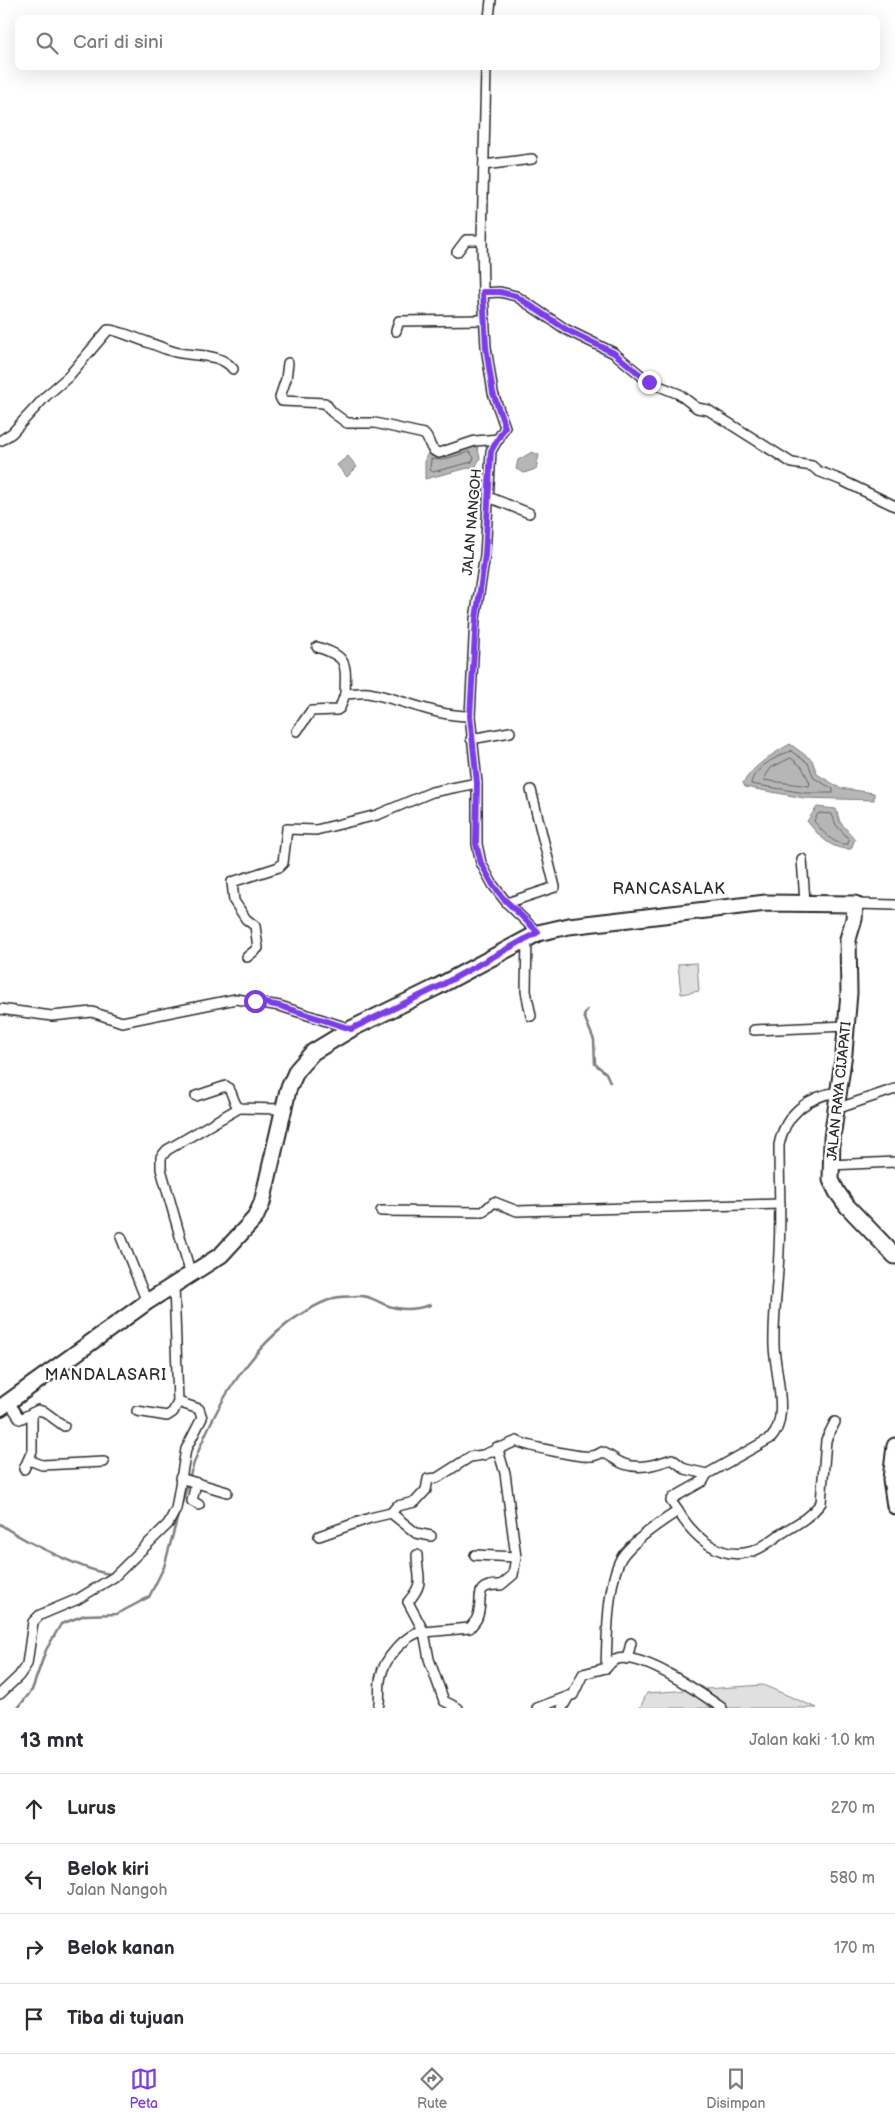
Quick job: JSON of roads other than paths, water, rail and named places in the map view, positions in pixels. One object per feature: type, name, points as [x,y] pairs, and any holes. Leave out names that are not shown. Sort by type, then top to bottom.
[{"type":"main road","points":[[4,1405],[147,1302],[221,1255],[255,1218],[262,1203],[288,1090],[305,1059],[323,1045],[351,1029],[438,987],[532,935],[576,924],[766,903],[855,904]]},
{"type":"main road","name":"JALAN RAYA CIJAPATI","points":[[855,904],[855,914],[847,948],[850,981],[840,1026],[844,1053],[830,1165],[831,1180],[837,1192],[895,1256]]},
{"type":"main road","points":[[895,1446],[891,1479],[895,1506]]},
{"type":"street","points":[[489,15],[491,0]]},
{"type":"street","name":"JALAN NANGOH","points":[[486,70],[482,240],[483,292],[493,393],[505,427],[499,439],[493,444],[491,451],[485,555],[476,611],[470,716],[471,739],[477,783],[476,832],[479,856],[487,874],[532,935]]},
{"type":"street","points":[[484,165],[532,159]]},
{"type":"street","points":[[456,252],[466,240],[482,240]]},
{"type":"street","points":[[483,292],[500,292],[516,296],[567,330],[614,353],[649,382],[680,394],[698,408],[708,410],[792,463],[812,466],[818,471],[842,480],[895,506]]},
{"type":"street","points":[[396,331],[399,322],[485,320]]},
{"type":"street","points":[[0,441],[12,433],[46,396],[68,377],[108,330],[113,328],[139,340],[176,352],[217,358],[233,369]]},
{"type":"street","points":[[288,363],[286,379],[280,397],[282,401],[322,402],[347,423],[375,423],[424,434],[429,445],[439,453],[475,441],[499,439]]},
{"type":"street","points":[[488,497],[529,513]]},
{"type":"street","points":[[297,731],[311,711],[336,710],[340,708],[345,694],[342,660],[337,654],[317,647]]},
{"type":"street","points":[[345,694],[366,693],[390,698],[430,712],[470,716]]},
{"type":"street","points":[[471,739],[510,732]]},
{"type":"street","points":[[247,957],[258,948],[256,930],[255,926],[246,919],[234,900],[232,882],[279,867],[283,862],[287,829],[316,830],[377,815],[432,792],[477,783]]},
{"type":"street","points":[[508,903],[555,887],[531,790]]},
{"type":"street","points":[[802,859],[806,902]]},
{"type":"street","points":[[855,904],[895,904]]},
{"type":"street","points":[[531,1016],[526,991],[532,935]]},
{"type":"street","points":[[0,1010],[52,1016],[92,1012],[122,1022],[236,999],[280,1006],[351,1029]]},
{"type":"street","points":[[754,1030],[840,1026]]},
{"type":"street","points":[[196,1096],[229,1087],[235,1104],[239,1108]]},
{"type":"street","points":[[836,1108],[895,1089]]},
{"type":"street","points":[[835,1422],[826,1440],[821,1503],[806,1519],[753,1551],[729,1552],[704,1544],[686,1526],[672,1500],[703,1481],[707,1474],[771,1438],[780,1424],[779,1375],[774,1346],[780,1204],[779,1145],[781,1133],[796,1112],[808,1101],[824,1094],[838,1092]]},
{"type":"street","points":[[191,1275],[161,1169],[161,1157],[167,1150],[239,1108],[283,1109]]},
{"type":"street","points":[[830,1165],[895,1162]]},
{"type":"street","points":[[381,1211],[483,1212],[494,1202],[517,1211],[780,1204]]},
{"type":"street","points":[[121,1237],[147,1302]]},
{"type":"street","points":[[137,1411],[167,1416],[173,1412],[178,1402],[174,1285]]},
{"type":"street","points":[[0,1694],[19,1676],[27,1664],[33,1622],[40,1615],[78,1599],[114,1577],[168,1524],[176,1509],[186,1449],[202,1416],[199,1409],[178,1402]]},
{"type":"street","points":[[4,1405],[20,1419],[38,1410],[45,1412],[64,1426]]},
{"type":"street","points":[[24,1469],[29,1460],[33,1436],[32,1412]]},
{"type":"street","points":[[319,1536],[370,1518],[391,1513],[397,1506],[415,1502],[426,1490],[428,1479],[437,1478],[470,1457],[483,1455],[517,1441],[542,1450],[553,1449],[585,1456],[602,1452],[623,1464],[641,1467],[672,1459],[686,1469],[707,1474]]},
{"type":"street","points":[[378,1708],[381,1674],[385,1666],[408,1639],[417,1632],[470,1628],[478,1616],[479,1595],[489,1584],[501,1585],[512,1577],[516,1557],[505,1473],[497,1448]]},
{"type":"street","points":[[29,1460],[42,1465],[104,1462]]},
{"type":"street","points":[[182,1478],[227,1492]]},
{"type":"street","points":[[195,1482],[192,1501],[199,1505]]},
{"type":"street","points":[[606,1668],[607,1615],[621,1558],[654,1527],[678,1511]]},
{"type":"street","points":[[391,1513],[416,1533],[431,1536]]},
{"type":"street","points":[[417,1555],[420,1580],[418,1589],[408,1602],[424,1631],[429,1659],[442,1696],[447,1704],[458,1708]]},
{"type":"street","points":[[475,1555],[516,1557]]},
{"type":"street","points":[[627,1659],[631,1643]]},
{"type":"street","points":[[562,1708],[570,1696],[573,1695],[583,1674],[606,1668],[614,1660],[627,1659],[655,1667],[681,1679],[722,1708]]},
{"type":"street","points":[[538,1708],[570,1696]]},
{"type":"water","points":[[477,446],[480,458],[476,466],[425,479],[425,459],[429,451]]},
{"type":"water","points":[[532,452],[539,455],[536,469],[524,473],[516,469],[518,460]]},
{"type":"water","points":[[348,456],[357,467],[347,477],[337,465]]},
{"type":"water","points":[[790,744],[812,760],[817,774],[840,788],[874,793],[874,800],[804,798],[745,787],[743,783],[758,765]]},
{"type":"water","points":[[817,807],[836,809],[840,822],[855,839],[851,849],[831,845],[807,821]]},
{"type":"waterway","points":[[587,1010],[584,1016],[594,1040],[595,1064],[606,1073],[610,1082]]},
{"type":"waterway","points":[[189,1478],[210,1424],[241,1372],[260,1349],[305,1312],[334,1298],[357,1296],[368,1297],[392,1307],[403,1309],[430,1305]]},
{"type":"waterway","points":[[181,1507],[188,1484]]},
{"type":"waterway","points":[[18,1708],[32,1690],[46,1650],[61,1624],[85,1615],[117,1614],[149,1597],[164,1567],[179,1512]]},
{"type":"waterway","points":[[0,1524],[55,1555],[88,1568],[113,1574]]},
{"type":"district","name":"RANCASALAK","points":[[669,889]]},
{"type":"district","name":"MANDALASARI","points":[[106,1375]]}]
